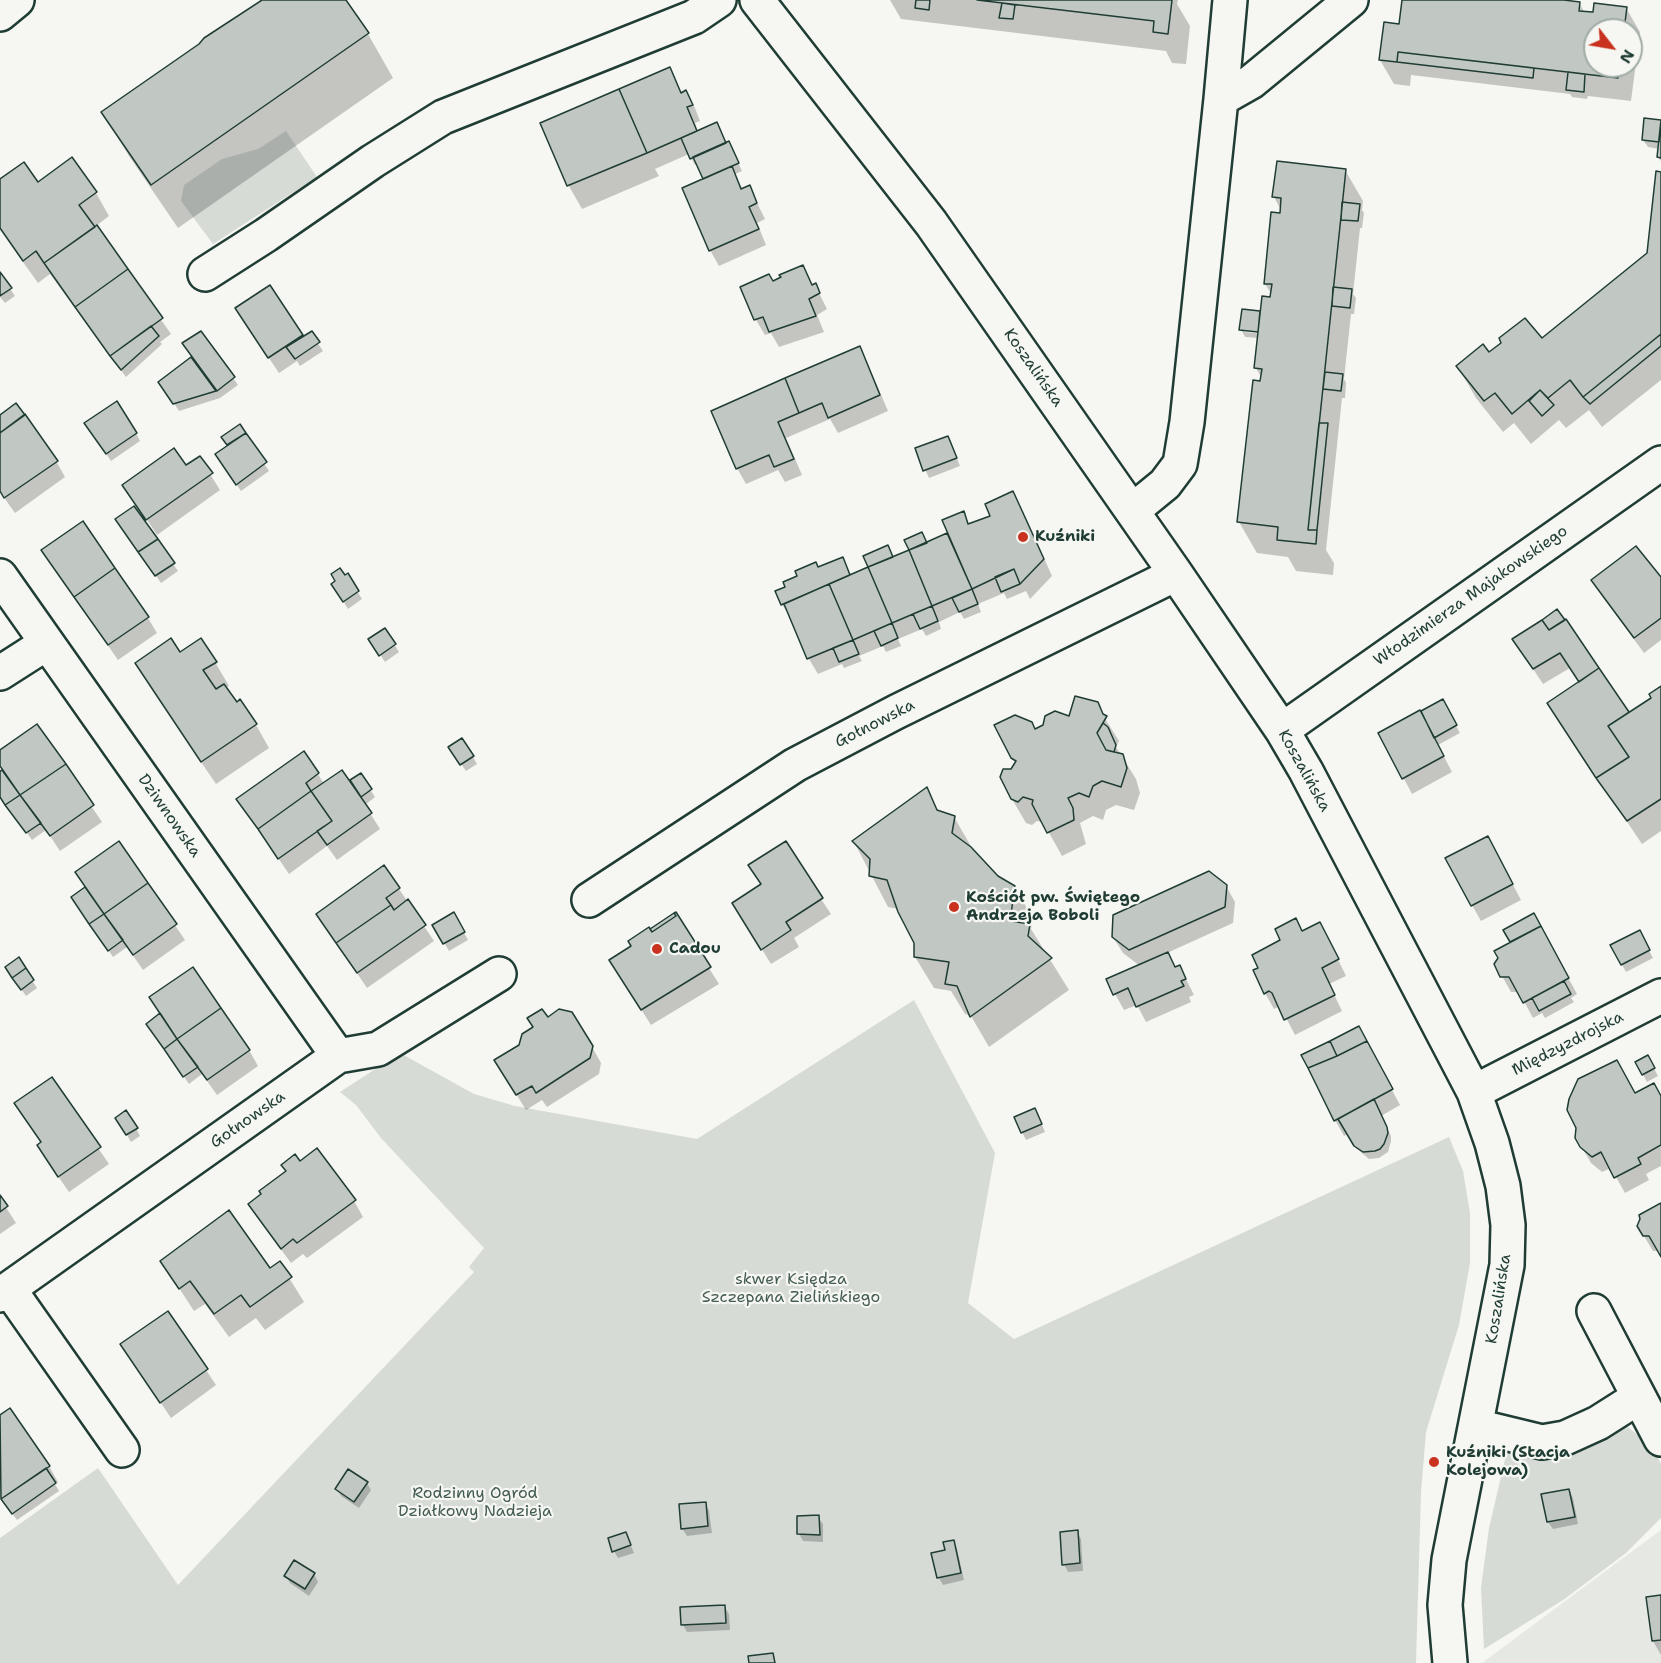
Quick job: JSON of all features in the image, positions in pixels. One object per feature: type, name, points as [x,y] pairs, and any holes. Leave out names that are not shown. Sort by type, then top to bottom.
[{"type":"street","points":[[0,14],[17,0]]},
{"type":"street","points":[[205,274],[373,161],[443,117],[694,17],[719,0]]},
{"type":"street","name":"Koszalińska","points":[[757,0],[931,223],[1282,730],[1306,771],[1474,1092],[1503,1186],[1508,1225],[1508,1265],[1449,1560],[1444,1605],[1450,1663]]},
{"type":"street","points":[[1132,511],[1165,484],[1180,464],[1187,422],[1230,0]]},
{"type":"street","points":[[1221,99],[1251,82],[1351,0]]},
{"type":"street","name":"Włodzimierza Majakowskiego","points":[[1282,730],[1661,463]]},
{"type":"street","name":"Gołnowska","points":[[589,900],[795,765],[896,712],[1176,574]]},
{"type":"street","name":"Dziwnowska","points":[[0,576],[338,1056]]},
{"type":"street","points":[[0,673],[46,643]]},
{"type":"street","name":"Gołnowska","points":[[122,1450],[4,1292],[338,1056],[378,1049],[499,974]]},
{"type":"street","name":"Międzyzdrojska","points":[[1474,1092],[1661,996]]},
{"type":"street","points":[[1594,1311],[1661,1439]]},
{"type":"street","points":[[1476,1426],[1542,1442],[1565,1438],[1598,1423],[1639,1397]]},
{"type":"shaded area","points":[[1661,1530],[1661,1663],[1482,1663]]},
{"type":"green space","points":[[286,131],[317,177],[213,244],[181,201],[184,185],[222,159],[258,149]]},
{"type":"green space","points":[[914,1000],[995,1153],[968,1303],[1014,1339],[1449,1137],[1463,1171],[1470,1213],[1470,1263],[1459,1325],[1426,1432],[1421,1492],[1416,1663],[0,1663],[0,1538],[98,1468],[178,1585],[474,1272],[469,1267],[484,1248],[381,1138],[356,1105],[340,1092],[400,1053],[474,1094],[515,1106],[697,1139]]},
{"type":"green space","points":[[1621,1422],[1651,1445],[1661,1464],[1661,1518],[1626,1553],[1563,1600],[1484,1649],[1481,1588],[1489,1528],[1508,1447]]},
{"type":"building","points":[[262,0],[346,0],[369,33],[151,185],[101,112],[199,44],[204,38]]},
{"type":"building","points":[[916,0],[930,0],[929,10],[915,8]]},
{"type":"building","points":[[977,0],[1172,0],[1168,34],[1153,32],[1154,21]]},
{"type":"building","points":[[1402,0],[1564,0],[1580,2],[1579,11],[1593,12],[1594,3],[1627,7],[1626,18],[1583,18],[1583,74],[1398,52],[1397,62],[1379,60],[1384,22],[1399,24]]},
{"type":"building","points":[[1002,3],[1015,5],[1013,19],[999,18]]},
{"type":"building","points":[[1398,52],[1534,68],[1533,78],[1397,62]]},
{"type":"building","points":[[670,67],[681,93],[686,90],[693,105],[687,107],[697,131],[647,153],[619,89]]},
{"type":"building","points":[[1568,72],[1583,74],[1584,92],[1566,90]]},
{"type":"building","points":[[619,89],[647,153],[567,186],[540,123]]},
{"type":"building","points":[[1644,118],[1661,120],[1659,142],[1642,140]]},
{"type":"building","points":[[1661,120],[1661,158],[1657,157]]},
{"type":"building","points":[[717,122],[726,143],[690,159],[681,138]]},
{"type":"building","points":[[729,141],[739,163],[703,179],[693,157]]},
{"type":"building","points":[[72,157],[97,192],[79,205],[95,227],[44,263],[36,251],[23,261],[0,228],[0,179],[24,162],[38,182]]},
{"type":"building","points":[[1277,161],[1346,169],[1308,530],[1317,530],[1316,544],[1277,540],[1278,527],[1237,522],[1253,380],[1260,381],[1262,369],[1254,368],[1262,296],[1270,297],[1272,284],[1264,284],[1271,212],[1280,213],[1281,198],[1272,197]]},
{"type":"building","points":[[732,166],[741,189],[750,185],[757,203],[749,207],[759,229],[709,251],[682,188]]},
{"type":"building","points":[[1656,171],[1661,172],[1661,334],[1583,397],[1570,380],[1548,398],[1540,390],[1512,414],[1495,393],[1484,401],[1456,366],[1483,344],[1489,352],[1501,343],[1499,338],[1525,318],[1542,338],[1647,253]]},
{"type":"building","points":[[1342,202],[1360,204],[1358,221],[1341,220]]},
{"type":"building","points":[[97,225],[128,269],[75,307],[44,263]]},
{"type":"building","points":[[803,265],[812,285],[816,283],[820,293],[809,299],[816,316],[769,332],[763,317],[754,320],[740,287],[769,274],[773,281],[781,277],[779,275]]},
{"type":"building","points":[[128,269],[163,318],[110,356],[75,307]]},
{"type":"building","points":[[0,272],[12,288],[0,296]]},
{"type":"building","points":[[270,285],[303,335],[268,358],[235,308]]},
{"type":"building","points":[[1333,287],[1352,289],[1350,308],[1332,306]]},
{"type":"building","points":[[1242,309],[1260,311],[1258,332],[1239,330]]},
{"type":"building","points":[[151,326],[159,336],[121,370],[110,356]]},
{"type":"building","points":[[201,331],[235,377],[217,391],[182,343]]},
{"type":"building","points":[[312,331],[320,342],[295,359],[286,347]]},
{"type":"building","points":[[1661,334],[1661,346],[1590,404],[1583,397]]},
{"type":"building","points":[[860,346],[880,395],[828,418],[822,403],[799,413],[785,378]]},
{"type":"building","points":[[191,357],[216,391],[173,404],[158,382]]},
{"type":"building","points":[[1325,372],[1343,374],[1341,391],[1323,389]]},
{"type":"building","points":[[785,378],[799,413],[778,422],[794,459],[774,467],[769,455],[736,469],[711,411]]},
{"type":"building","points":[[1540,390],[1554,405],[1542,416],[1529,401]]},
{"type":"building","points":[[117,401],[137,433],[106,454],[84,423]]},
{"type":"building","points":[[16,403],[25,415],[0,433],[0,415]]},
{"type":"building","points":[[25,414],[58,461],[4,498],[0,491],[0,433]]},
{"type":"building","points":[[1319,423],[1328,423],[1317,530],[1308,530]]},
{"type":"building","points":[[240,424],[246,433],[227,445],[221,437]]},
{"type":"building","points":[[246,433],[267,462],[236,485],[215,454]]},
{"type":"building","points":[[948,436],[957,458],[923,471],[915,448]]},
{"type":"building","points":[[174,448],[186,465],[200,456],[213,473],[146,520],[122,485]]},
{"type":"building","points":[[1013,491],[1044,559],[1020,584],[1014,569],[972,589],[942,520],[964,511],[968,524],[990,516],[985,504]]},
{"type":"building","points":[[134,506],[158,539],[138,552],[115,519]]},
{"type":"building","points":[[83,521],[115,568],[74,597],[41,550]]},
{"type":"building","points":[[922,532],[927,543],[909,550],[904,540]]},
{"type":"building","points":[[947,533],[972,589],[932,606],[909,550]]},
{"type":"building","points":[[158,539],[175,563],[155,576],[138,552]]},
{"type":"building","points":[[888,545],[893,557],[868,567],[863,556]]},
{"type":"building","points":[[1636,546],[1661,577],[1661,618],[1634,638],[1591,580]]},
{"type":"building","points":[[909,550],[932,606],[892,623],[868,567]]},
{"type":"building","points":[[843,557],[850,575],[781,605],[775,591],[785,587],[783,582],[797,576],[795,571],[816,562],[818,567]]},
{"type":"building","points":[[868,567],[892,623],[853,640],[829,584]]},
{"type":"building","points":[[115,568],[149,617],[108,645],[74,597]]},
{"type":"building","points":[[340,568],[345,575],[348,573],[359,591],[343,602],[331,584],[335,581],[331,574]]},
{"type":"building","points":[[1014,569],[1020,584],[1001,592],[995,577]]},
{"type":"building","points":[[829,584],[853,640],[807,659],[784,604]]},
{"type":"building","points":[[972,589],[978,604],[959,612],[952,598]]},
{"type":"building","points":[[932,606],[938,621],[920,629],[913,614]]},
{"type":"building","points":[[1557,609],[1565,620],[1549,630],[1542,620]]},
{"type":"building","points":[[1566,619],[1599,668],[1579,682],[1560,653],[1533,669],[1512,639],[1542,620],[1549,630]]},
{"type":"building","points":[[892,623],[898,638],[881,646],[874,631]]},
{"type":"building","points":[[385,628],[396,644],[379,656],[368,639]]},
{"type":"building","points":[[171,638],[180,652],[201,638],[217,662],[203,670],[216,689],[224,684],[237,702],[240,699],[257,724],[201,762],[135,663]]},
{"type":"building","points":[[853,640],[859,654],[839,662],[833,648]]},
{"type":"building","points":[[1599,668],[1629,712],[1608,726],[1629,757],[1596,778],[1547,703]]},
{"type":"building","points":[[1661,686],[1661,799],[1627,821],[1596,778],[1629,757],[1608,726],[1651,698],[1649,694]]},
{"type":"building","points":[[1075,696],[1098,702],[1103,714],[1107,716],[1097,733],[1106,750],[1123,754],[1127,768],[1121,787],[1102,781],[1093,786],[1089,797],[1079,793],[1068,798],[1073,808],[1074,820],[1047,833],[1032,804],[1033,800],[1023,797],[1018,802],[1011,799],[1000,777],[1003,769],[1011,769],[1016,761],[1011,758],[994,725],[1015,715],[1032,722],[1035,729],[1043,725],[1045,716],[1055,711],[1069,716]]},
{"type":"building","points":[[1443,699],[1457,725],[1434,738],[1421,711]]},
{"type":"building","points":[[1420,710],[1444,756],[1402,779],[1378,733]]},
{"type":"building","points":[[1103,723],[1108,727],[1116,745],[1114,752],[1106,750],[1097,733]]},
{"type":"building","points":[[37,724],[66,764],[20,795],[0,766],[0,750]]},
{"type":"building","points":[[462,738],[474,756],[460,765],[448,747]]},
{"type":"building","points":[[304,751],[319,773],[306,783],[311,791],[258,829],[236,799]]},
{"type":"building","points":[[66,764],[94,805],[50,836],[20,795]]},
{"type":"building","points":[[2,770],[20,795],[5,805],[0,797],[0,771]]},
{"type":"building","points":[[342,770],[372,813],[327,845],[317,831],[332,821],[311,791]]},
{"type":"building","points":[[361,773],[372,789],[361,797],[350,780]]},
{"type":"building","name":"Kościół pw. Świętego Andrzeja Boboli","points":[[927,787],[937,810],[955,816],[952,833],[971,847],[998,876],[1015,886],[1010,921],[1030,924],[1028,936],[1052,958],[970,1017],[957,986],[945,984],[949,962],[914,957],[914,943],[898,912],[887,880],[869,876],[870,859],[852,841]]},
{"type":"building","points":[[311,791],[332,821],[278,859],[258,829]]},
{"type":"building","points":[[20,795],[41,823],[26,833],[5,805]]},
{"type":"building","points":[[1488,836],[1513,884],[1471,906],[1445,858]]},
{"type":"building","points":[[119,841],[148,883],[104,914],[75,872]]},
{"type":"building","points":[[786,841],[823,898],[786,922],[791,930],[761,950],[732,903],[761,884],[748,865]]},
{"type":"building","points":[[384,865],[400,888],[386,898],[391,905],[336,943],[316,914]]},
{"type":"building","points":[[1209,871],[1227,885],[1225,907],[1129,950],[1112,937],[1113,915]]},
{"type":"building","points":[[148,883],[177,924],[133,955],[104,914]]},
{"type":"building","points":[[85,887],[104,914],[89,924],[71,897]]},
{"type":"building","points":[[408,899],[426,925],[357,973],[336,943],[391,905],[394,910]]},
{"type":"building","points":[[454,912],[465,932],[443,944],[432,925]]},
{"type":"building","points":[[676,912],[711,967],[641,1010],[609,960],[631,946],[628,941],[649,927],[652,932],[676,916],[674,913]]},
{"type":"building","points":[[674,913],[676,916],[652,932],[650,929]]},
{"type":"building","points":[[1534,913],[1541,926],[1510,942],[1503,930]]},
{"type":"building","points":[[104,914],[123,940],[108,951],[89,924]]},
{"type":"building","points":[[1296,918],[1302,931],[1320,922],[1339,959],[1322,968],[1335,995],[1284,1020],[1272,993],[1269,991],[1264,994],[1253,970],[1258,968],[1252,955],[1280,940],[1275,929]]},
{"type":"building","points":[[1541,926],[1569,978],[1523,1003],[1509,977],[1500,977],[1494,964],[1498,958],[1494,951]]},
{"type":"building","points":[[1640,930],[1650,950],[1621,965],[1610,945]]},
{"type":"building","points":[[1168,952],[1175,967],[1180,965],[1186,979],[1181,981],[1184,986],[1136,1007],[1128,988],[1113,995],[1106,979]]},
{"type":"building","points":[[19,957],[26,968],[12,978],[5,967]]},
{"type":"building","points":[[193,967],[221,1008],[177,1039],[149,997]]},
{"type":"building","points":[[26,968],[34,980],[21,990],[12,978]]},
{"type":"building","points":[[1564,981],[1571,994],[1539,1011],[1532,998]]},
{"type":"building","points":[[221,1008],[250,1050],[207,1080],[177,1039]]},
{"type":"building","points":[[542,1009],[548,1017],[559,1009],[572,1012],[593,1046],[590,1058],[536,1093],[532,1086],[516,1095],[494,1060],[519,1045],[522,1034],[533,1027],[527,1018]]},
{"type":"building","points":[[160,1013],[177,1039],[164,1049],[146,1024]]},
{"type":"building","points":[[1359,1026],[1367,1041],[1337,1056],[1330,1041]]},
{"type":"building","points":[[177,1039],[198,1067],[183,1077],[164,1049]]},
{"type":"building","points":[[1330,1041],[1337,1056],[1308,1068],[1301,1055]]},
{"type":"building","points":[[1367,1041],[1393,1089],[1334,1121],[1308,1068]]},
{"type":"building","points":[[1648,1055],[1655,1068],[1642,1075],[1635,1062]]},
{"type":"building","points":[[1617,1060],[1635,1093],[1654,1083],[1661,1096],[1661,1145],[1638,1158],[1641,1164],[1614,1178],[1601,1152],[1592,1157],[1580,1147],[1575,1138],[1576,1128],[1567,1110],[1578,1079]]},
{"type":"building","points":[[52,1077],[101,1147],[58,1177],[37,1145],[41,1142],[14,1103]]},
{"type":"building","points":[[1374,1099],[1388,1133],[1380,1149],[1363,1152],[1354,1146],[1338,1119]]},
{"type":"building","points":[[1035,1108],[1042,1124],[1021,1133],[1014,1117]]},
{"type":"building","points":[[126,1110],[138,1128],[126,1135],[115,1118]]},
{"type":"building","points":[[317,1148],[356,1200],[297,1243],[293,1239],[281,1249],[248,1204],[261,1194],[259,1191],[286,1171],[281,1165],[295,1154],[300,1161]]},
{"type":"building","points":[[0,1195],[8,1206],[0,1212]]},
{"type":"building","points":[[1661,1203],[1661,1257],[1649,1236],[1643,1236],[1637,1226],[1639,1215]]},
{"type":"building","points":[[229,1210],[270,1268],[280,1261],[292,1277],[250,1307],[241,1295],[214,1314],[190,1281],[179,1289],[160,1261]]},
{"type":"building","points":[[168,1311],[208,1369],[160,1403],[120,1344]]},
{"type":"building","points":[[10,1408],[50,1466],[1,1499],[0,1415]]},
{"type":"building","points":[[46,1468],[56,1483],[12,1514],[1,1499]]},
{"type":"building","points":[[348,1469],[368,1482],[354,1502],[335,1489]]},
{"type":"building","points":[[1569,1489],[1575,1517],[1547,1522],[1541,1494]]},
{"type":"building","points":[[706,1502],[708,1526],[681,1529],[679,1504]]},
{"type":"building","points":[[819,1515],[820,1535],[797,1534],[797,1516]]},
{"type":"building","points":[[1078,1530],[1080,1563],[1062,1565],[1060,1532]]},
{"type":"building","points":[[626,1532],[631,1545],[612,1552],[608,1538]]},
{"type":"building","points":[[954,1540],[961,1573],[937,1578],[931,1553],[945,1550],[943,1542]]},
{"type":"building","points":[[294,1560],[315,1573],[305,1589],[284,1576]]},
{"type":"building","points":[[1661,1595],[1661,1640],[1652,1641],[1646,1597]]},
{"type":"building","points":[[725,1605],[726,1623],[681,1625],[680,1607]]},
{"type":"building","points":[[773,1653],[775,1663],[749,1663],[748,1656]]},
{"type":"place","name":"Kuźniki","points":[[1023,537]]},
{"type":"place","name":"Kościół pw. Świętego Andrzeja Boboli","points":[[954,907]]},
{"type":"place","name":"Cadou","points":[[657,949]]},
{"type":"place","name":"Kuźniki (Stacja Kolejowa)","points":[[1434,1462]]},
{"type":"park label","name":"skwer Księdza Szczepana Zielińskiego","points":[[791,1289]]},
{"type":"park label","name":"Rodzinny Ogród Działkowy Nadzieja","points":[[475,1503]]}]
